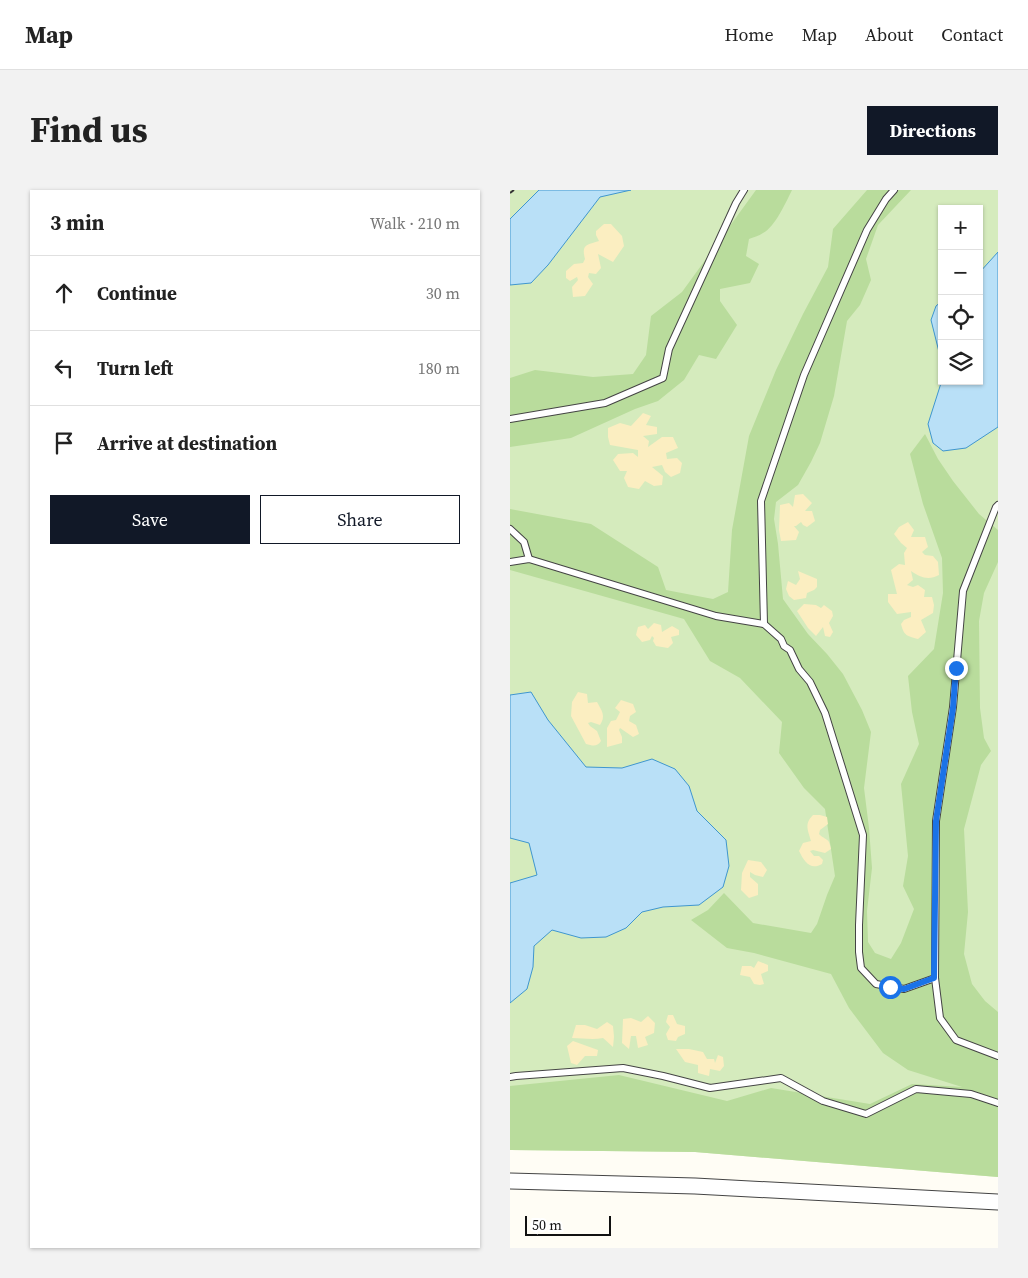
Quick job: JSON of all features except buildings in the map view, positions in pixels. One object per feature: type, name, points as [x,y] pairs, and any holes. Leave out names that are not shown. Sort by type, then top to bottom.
[{"type":"street","points":[[510,1182],[695,1186],[998,1202]]},
{"type":"lane","points":[[510,418],[605,403],[663,378],[669,348],[736,203],[744,190]]},
{"type":"lane","points":[[764,624],[761,501],[804,375],[867,230],[886,199],[894,190]]},
{"type":"lane","points":[[998,506],[964,591],[953,708],[936,821],[934,978],[940,1018],[956,1040],[998,1056]]},
{"type":"lane","points":[[510,529],[524,542],[529,559]]},
{"type":"lane","points":[[510,562],[529,559],[716,616],[764,624],[781,639],[810,682],[825,713],[863,835],[859,925],[861,968],[876,984],[904,989],[934,978]]},
{"type":"lane","points":[[510,1077],[623,1068],[710,1088],[781,1078],[822,1101],[866,1114],[916,1088],[971,1094],[998,1103]]},
{"type":"path","points":[[510,193],[514,190]]},
{"type":"green space","points":[[510,190],[998,190],[998,1177],[695,1152],[510,1150]]},
{"type":"green space","points":[[756,190],[792,190],[772,225],[761,234],[749,239],[746,256],[759,264],[750,283],[720,289],[720,301],[737,325],[716,359],[699,355],[684,380],[658,401],[635,409],[571,438],[510,447],[510,378],[535,370],[593,377],[633,374],[646,355],[651,316],[682,292]]},
{"type":"green space","points":[[867,190],[911,190],[878,225],[866,259],[871,280],[860,305],[847,321],[834,396],[820,443],[798,485],[776,502],[774,519],[783,599],[808,634],[843,674],[871,732],[864,788],[872,868],[867,911],[868,942],[875,953],[891,959],[901,943],[914,909],[903,886],[908,856],[901,784],[919,744],[912,712],[908,676],[934,649],[943,593],[942,558],[923,504],[910,454],[925,434],[938,459],[953,481],[979,514],[998,530],[998,562],[984,593],[979,621],[980,708],[984,738],[991,751],[981,765],[964,829],[968,912],[964,954],[972,984],[985,1001],[998,1012],[998,1177],[695,1152],[510,1150],[510,1086],[619,1075],[727,1101],[771,1088],[870,1104],[912,1084],[962,1087],[908,1070],[883,1053],[849,1008],[831,974],[754,953],[727,948],[691,920],[708,910],[724,893],[753,923],[811,933],[817,924],[835,876],[825,809],[804,788],[779,753],[782,722],[740,678],[710,661],[684,619],[510,570],[510,509],[591,524],[658,567],[666,590],[713,599],[728,592],[732,530],[749,436],[776,370],[828,267],[833,229]]},
{"type":"sand","points":[[604,224],[611,224],[622,236],[624,246],[613,262],[598,254],[601,268],[596,274],[589,273],[588,277],[593,284],[585,296],[573,297],[572,287],[578,280],[577,277],[570,281],[566,278],[566,271],[574,264],[583,263],[586,246],[599,241],[596,231]]},
{"type":"sand","points":[[643,413],[651,416],[646,425],[657,427],[657,434],[643,436],[649,441],[648,447],[662,437],[673,437],[678,448],[666,453],[667,459],[677,458],[682,463],[680,473],[671,477],[665,472],[662,465],[652,467],[663,476],[662,485],[654,486],[645,481],[639,489],[628,487],[624,478],[627,471],[620,471],[613,460],[618,454],[633,453],[638,457],[638,450],[610,445],[608,428],[620,423],[631,426]]},
{"type":"sand","points":[[803,494],[812,503],[805,511],[812,511],[815,521],[807,527],[801,522],[794,526],[799,532],[796,540],[781,541],[779,530],[780,505],[789,503],[793,507],[795,495]]},
{"type":"sand","points":[[908,522],[914,530],[911,537],[925,537],[928,547],[922,552],[925,555],[933,556],[938,562],[939,575],[924,578],[911,571],[913,580],[907,585],[913,587],[918,585],[925,590],[924,597],[932,597],[934,605],[933,613],[921,620],[926,632],[918,639],[907,635],[903,631],[901,624],[904,620],[911,617],[911,612],[897,614],[888,602],[888,594],[897,594],[891,570],[899,564],[905,565],[904,553],[907,548],[894,534],[899,527]]},
{"type":"sand","points":[[798,571],[817,579],[817,587],[807,593],[806,598],[794,600],[789,596],[786,589],[788,581],[796,585],[800,579]]},
{"type":"sand","points":[[804,604],[816,605],[821,608],[824,605],[832,611],[833,616],[829,623],[833,632],[830,637],[825,636],[823,627],[816,636],[808,628],[797,611]]},
{"type":"sand","points":[[654,623],[661,625],[662,632],[672,626],[679,630],[679,635],[671,637],[673,643],[668,648],[656,646],[652,636],[650,640],[642,642],[636,635],[638,627],[645,625],[648,629]]},
{"type":"sand","points":[[578,692],[587,694],[588,703],[597,702],[602,711],[603,719],[600,725],[588,723],[597,731],[601,741],[593,746],[586,744],[571,716],[572,702]]},
{"type":"sand","points":[[621,700],[633,704],[636,712],[630,716],[629,721],[636,725],[639,734],[633,737],[620,728],[622,743],[607,747],[607,728],[611,721],[616,720],[620,712],[615,708]]},
{"type":"sand","points":[[813,815],[827,817],[828,824],[820,830],[819,834],[828,841],[831,849],[825,853],[810,851],[814,856],[819,856],[823,860],[822,864],[818,866],[808,864],[799,851],[803,843],[811,841],[808,821]]},
{"type":"sand","points":[[748,860],[761,862],[767,870],[763,877],[750,872],[750,877],[758,884],[758,895],[749,898],[741,890],[742,873]]},
{"type":"sand","points":[[758,961],[768,965],[768,971],[761,974],[764,984],[760,985],[754,984],[750,977],[740,975],[742,966],[754,968]]},
{"type":"sand","points":[[668,1015],[673,1015],[677,1024],[685,1026],[685,1034],[678,1037],[676,1041],[668,1040],[666,1034],[670,1027],[666,1022]]},
{"type":"sand","points":[[648,1016],[655,1023],[654,1033],[645,1037],[648,1045],[638,1048],[636,1036],[631,1036],[629,1049],[622,1043],[623,1019],[631,1018],[641,1022]]},
{"type":"sand","points":[[607,1022],[613,1026],[613,1047],[603,1038],[572,1038],[576,1025],[585,1025],[597,1029]]},
{"type":"sand","points":[[573,1041],[598,1050],[597,1056],[585,1056],[577,1065],[571,1063],[567,1046]]},
{"type":"sand","points":[[676,1049],[703,1052],[707,1059],[714,1059],[715,1063],[718,1055],[723,1057],[724,1066],[720,1071],[710,1069],[709,1076],[698,1073],[698,1065],[685,1062]]},
{"type":"water","points":[[539,190],[631,190],[600,197],[548,265],[531,283],[510,285],[510,219]]},
{"type":"water","points":[[998,252],[998,427],[966,448],[943,451],[933,443],[928,424],[940,385],[983,385],[983,269]]},
{"type":"water","points":[[938,304],[938,348],[931,320]]},
{"type":"water","points":[[531,692],[548,720],[586,767],[622,768],[652,759],[675,769],[689,786],[697,811],[726,840],[729,866],[723,887],[699,905],[663,907],[642,912],[626,928],[606,937],[581,938],[552,930],[534,946],[533,967],[527,989],[510,1003],[510,883],[537,875],[529,843],[510,838],[510,695]]},
{"type":"route","points":[[890,987],[904,989],[934,978],[936,821],[953,708],[956,668]]}]
